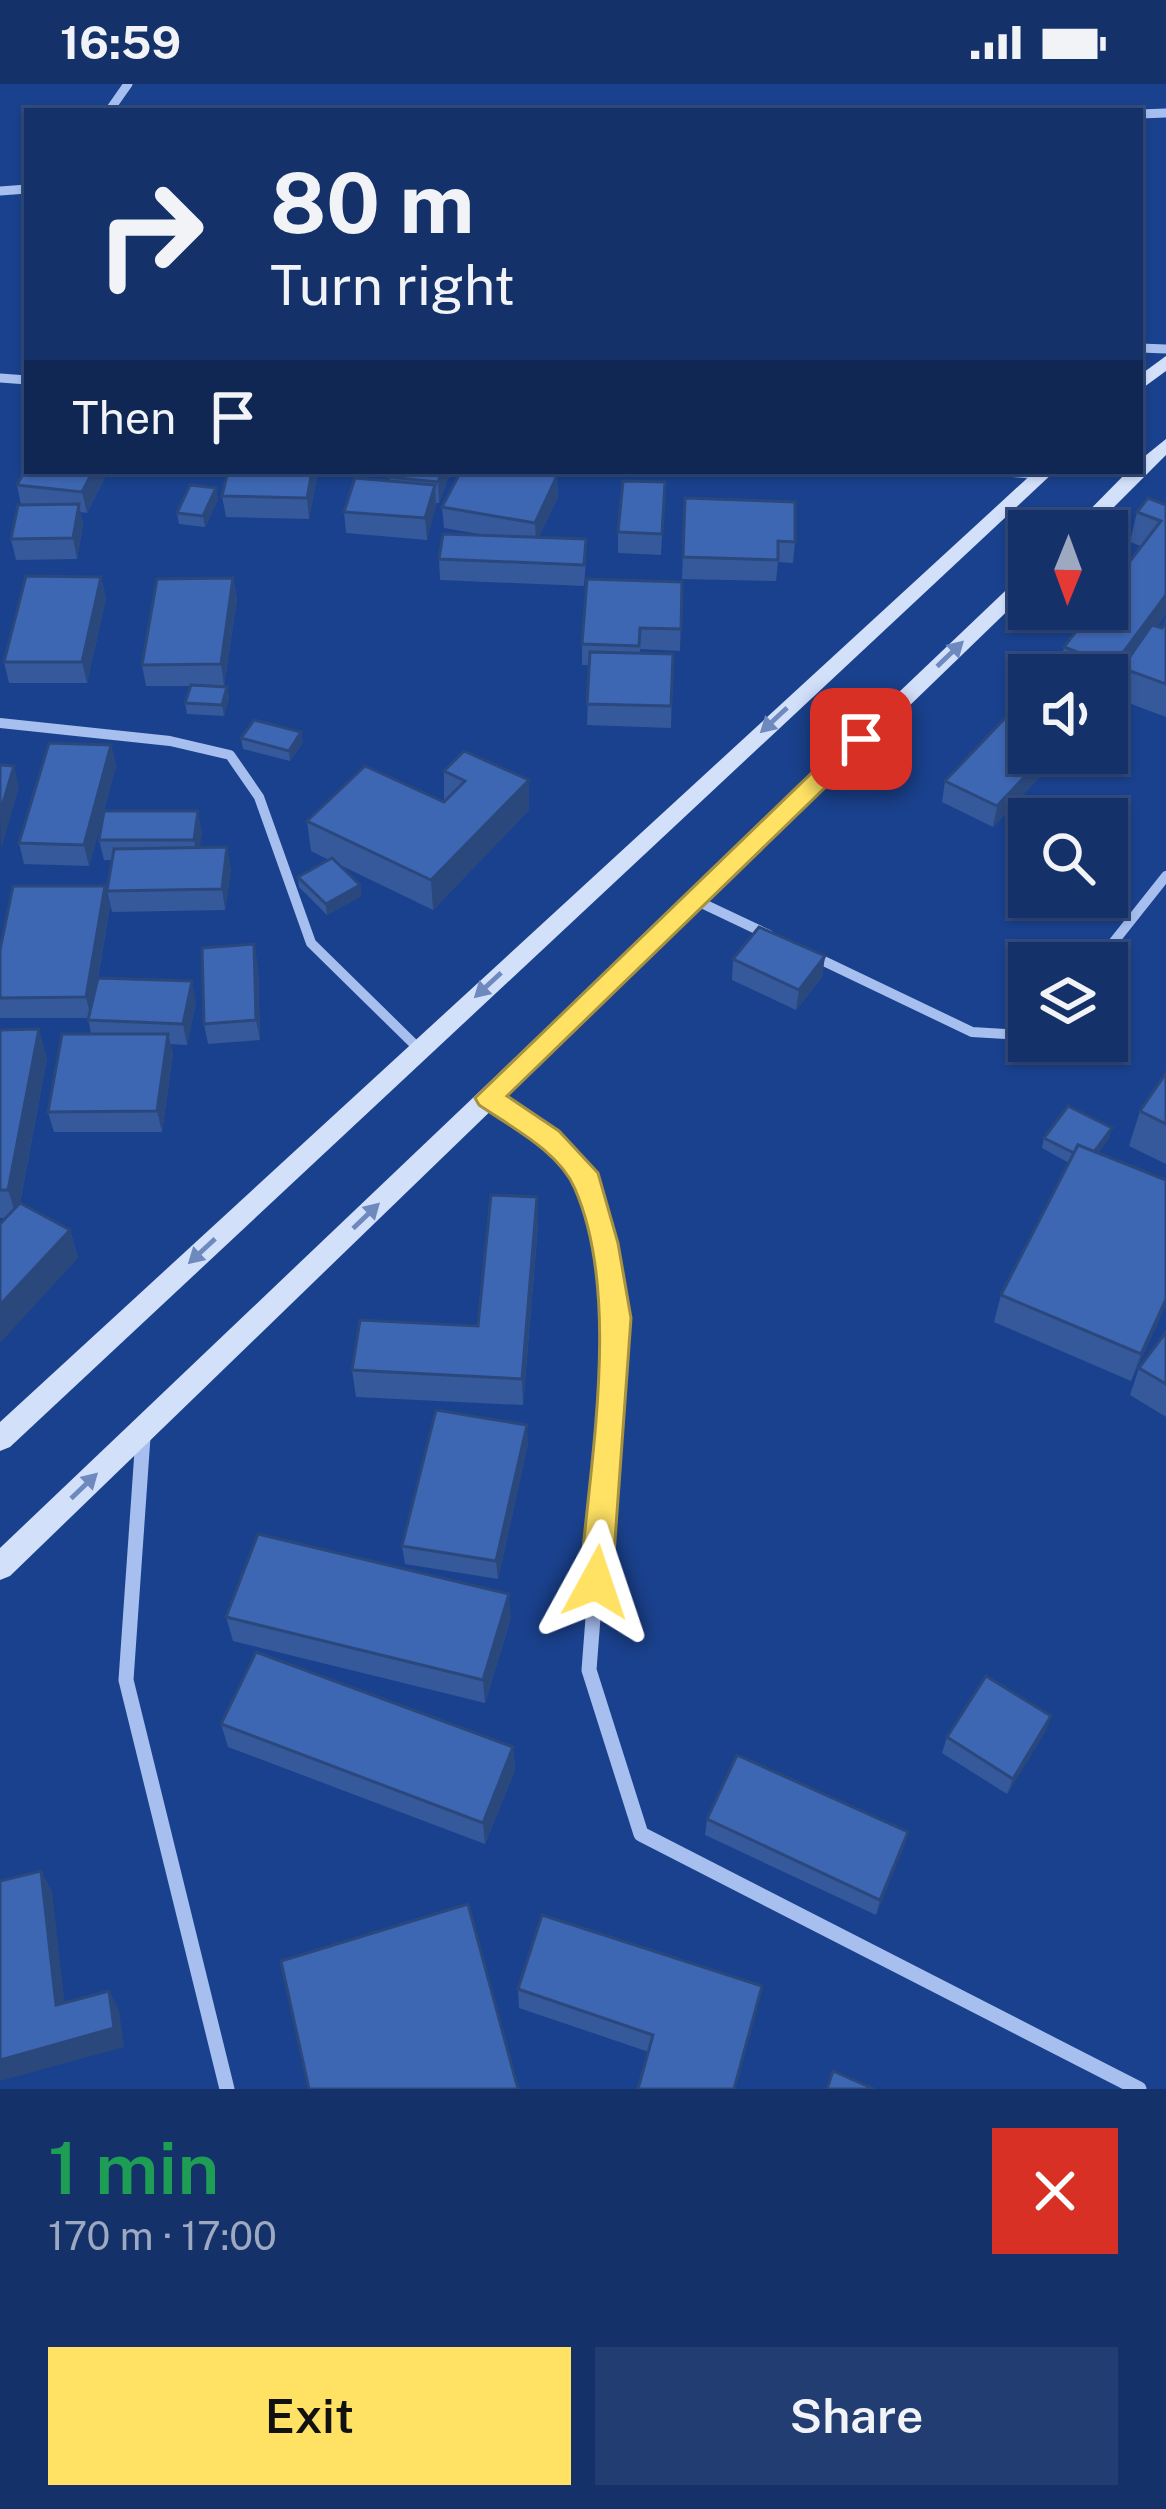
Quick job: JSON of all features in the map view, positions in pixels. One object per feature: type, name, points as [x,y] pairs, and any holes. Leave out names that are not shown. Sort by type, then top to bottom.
[{"type":"main road","points":[[1143,382],[1166,361]]},
{"type":"main road","points":[[1143,468],[1166,445]]},
{"type":"main road","points":[[0,1439],[1043,474]]},
{"type":"main road","points":[[1100,510],[1137,474]]},
{"type":"main road","points":[[0,1567],[1008,599]]},
{"type":"street","points":[[0,723],[170,741],[230,755],[259,797],[311,943],[419,1049]]},
{"type":"street","points":[[1113,942],[1166,876]]},
{"type":"street","points":[[693,899],[779,940]]},
{"type":"street","points":[[800,950],[972,1032],[1008,1034]]},
{"type":"street","points":[[488,1098],[550,1139],[588,1181],[603,1243],[616,1318],[589,1670],[641,1834],[1139,2089]]},
{"type":"street","points":[[143,1430],[126,1679],[227,2089]]},
{"type":"building","points":[[24,472],[91,474],[82,492],[17,485]]},
{"type":"building","points":[[227,474],[311,474],[307,498],[222,496]]},
{"type":"building","points":[[390,474],[441,474],[438,482]]},
{"type":"building","points":[[459,474],[557,476],[535,523],[442,507]]},
{"type":"building","points":[[355,478],[435,485],[425,518],[344,512]]},
{"type":"building","points":[[623,481],[665,482],[662,534],[618,532]]},
{"type":"building","points":[[190,485],[216,488],[203,516],[177,513]]},
{"type":"building","points":[[685,498],[795,502],[795,542],[778,541],[778,560],[683,557]]},
{"type":"building","points":[[1148,498],[1166,505],[1166,595],[1122,654],[1082,654],[1064,647],[1077,630],[1128,630],[1128,564],[1161,521],[1137,512]]},
{"type":"building","points":[[79,504],[73,538],[11,539],[18,505]]},
{"type":"building","points":[[443,534],[586,539],[584,565],[439,559]]},
{"type":"building","points":[[26,576],[101,577],[82,662],[4,662]]},
{"type":"building","points":[[233,578],[221,664],[142,665],[157,579]]},
{"type":"building","points":[[587,579],[682,582],[681,629],[640,628],[639,646],[582,644]]},
{"type":"building","points":[[1166,621],[1166,684],[1128,670],[1128,659],[1152,625],[1162,628]]},
{"type":"building","points":[[590,652],[673,654],[671,706],[587,704]]},
{"type":"building","points":[[191,685],[227,687],[222,705],[185,703]]},
{"type":"building","points":[[1008,715],[1008,774],[1027,774],[997,806],[945,781]]},
{"type":"building","points":[[254,720],[301,732],[289,751],[241,738]]},
{"type":"building","points":[[49,743],[111,745],[84,845],[19,843]]},
{"type":"building","points":[[464,751],[529,780],[431,880],[307,821],[365,766],[444,802],[465,781],[444,771]]},
{"type":"building","points":[[0,765],[14,766],[0,813]]},
{"type":"building","points":[[104,811],[198,811],[194,840],[99,840]]},
{"type":"building","points":[[227,847],[222,889],[107,891],[114,849]]},
{"type":"building","points":[[332,858],[360,885],[326,904],[298,877]]},
{"type":"building","points":[[13,886],[105,886],[86,997],[0,998],[0,950]]},
{"type":"building","points":[[759,927],[825,956],[799,990],[733,959]]},
{"type":"building","points":[[254,944],[256,1020],[204,1024],[202,948]]},
{"type":"building","points":[[98,978],[192,981],[183,1024],[88,1020]]},
{"type":"building","points":[[39,1029],[8,1190],[0,1190],[0,1030]]},
{"type":"building","points":[[62,1034],[168,1034],[157,1111],[48,1112]]},
{"type":"building","points":[[1166,1073],[1166,1124],[1140,1111]]},
{"type":"building","points":[[1068,1106],[1112,1128],[1094,1152],[1078,1145],[1074,1153],[1044,1138]]},
{"type":"building","points":[[1078,1145],[1166,1180],[1166,1299],[1141,1354],[1001,1295]]},
{"type":"building","points":[[491,1195],[537,1197],[522,1379],[352,1370],[360,1320],[478,1326]]},
{"type":"building","points":[[20,1203],[70,1230],[0,1305],[0,1224]]},
{"type":"building","points":[[1166,1332],[1166,1384],[1139,1368]]},
{"type":"building","points":[[436,1410],[527,1425],[496,1561],[402,1546]]},
{"type":"building","points":[[258,1534],[509,1594],[483,1680],[226,1617]]},
{"type":"building","points":[[256,1652],[513,1747],[483,1823],[221,1724]]},
{"type":"building","points":[[986,1676],[1051,1716],[1013,1779],[947,1737]]},
{"type":"building","points":[[737,1755],[908,1832],[880,1900],[707,1819]]},
{"type":"building","points":[[41,1871],[56,2005],[109,1991],[114,2028],[0,2060],[0,1881]]},
{"type":"building","points":[[468,1904],[518,2089],[309,2089],[281,1961]]},
{"type":"building","points":[[542,1915],[762,1986],[734,2089],[638,2089],[653,2035],[518,1989]]},
{"type":"building","points":[[833,2071],[874,2089],[827,2089]]},
{"type":"route","points":[[596,1582],[616,1318],[603,1243],[588,1181],[550,1139],[488,1098],[861,739]]}]
